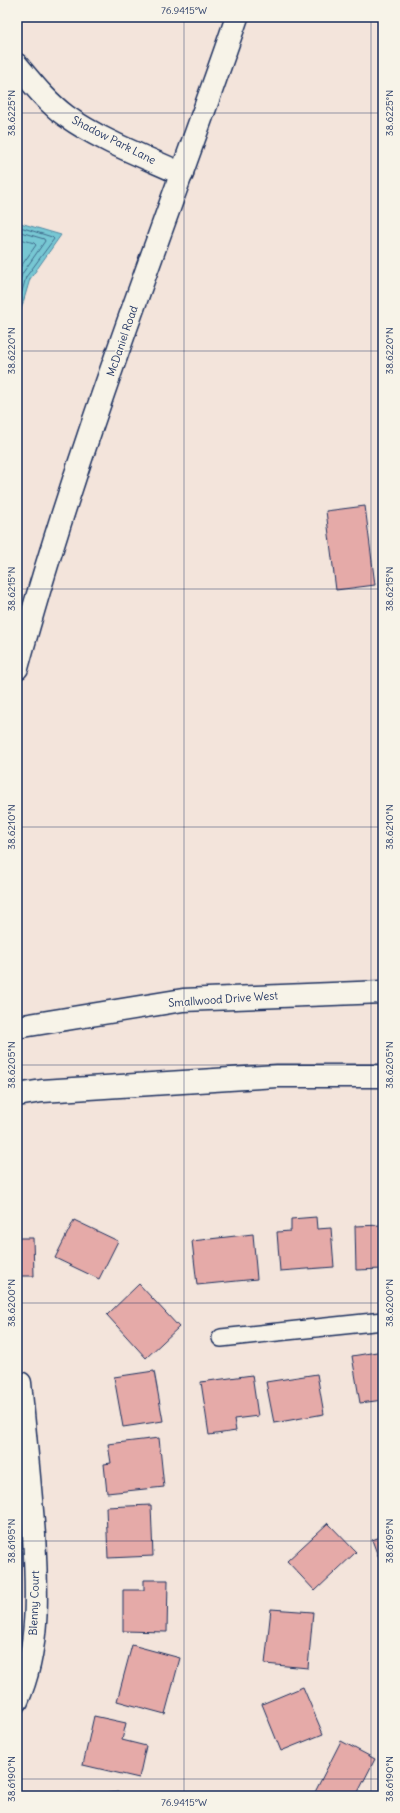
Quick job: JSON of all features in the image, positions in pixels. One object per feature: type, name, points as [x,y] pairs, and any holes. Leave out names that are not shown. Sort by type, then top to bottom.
[{"type":"main road","name":"McDaniel Road","points":[[17,668],[32,614],[76,475],[141,283],[182,174],[237,17]]},
{"type":"main road","name":"Shadow Park Lane","points":[[17,65],[32,83],[66,116],[118,145],[182,174]]},
{"type":"main road","name":"Smallwood Drive West","points":[[17,1027],[183,1000],[383,992]]},
{"type":"main road","points":[[17,1094],[42,1091],[277,1076],[383,1076]]},
{"type":"main road","name":"Blenny Court","points":[[17,1701],[29,1668],[37,1586],[32,1507],[20,1383]]},
{"type":"lane","points":[[221,1338],[383,1321]]},
{"type":"water","points":[[17,222],[61,235],[30,279],[17,323]]},
{"type":"building","points":[[365,506],[375,585],[336,590],[326,511]]},
{"type":"building","points":[[316,1217],[317,1229],[331,1228],[334,1267],[280,1271],[277,1232],[291,1231],[291,1219]]},
{"type":"building","points":[[74,1220],[118,1241],[99,1279],[55,1258]]},
{"type":"building","points":[[383,1225],[383,1269],[356,1270],[355,1226]]},
{"type":"building","points":[[253,1234],[257,1279],[197,1285],[192,1241]]},
{"type":"building","points":[[17,1238],[33,1238],[34,1276],[17,1276]]},
{"type":"building","points":[[139,1284],[179,1327],[146,1358],[107,1315]]},
{"type":"building","points":[[383,1351],[383,1400],[360,1403],[352,1356]]},
{"type":"building","points":[[154,1371],[163,1421],[123,1427],[114,1377]]},
{"type":"building","points":[[317,1374],[324,1414],[274,1423],[266,1382]]},
{"type":"building","points":[[252,1375],[258,1416],[234,1419],[236,1431],[209,1435],[201,1382]]},
{"type":"building","points":[[159,1438],[164,1487],[107,1493],[104,1464],[111,1463],[108,1444]]},
{"type":"building","points":[[151,1505],[153,1556],[108,1558],[106,1507]]},
{"type":"building","points":[[328,1523],[356,1552],[315,1591],[287,1561]]},
{"type":"building","points":[[383,1536],[383,1569],[372,1540]]},
{"type":"building","points":[[144,1580],[168,1580],[167,1632],[123,1631],[123,1590],[144,1590]]},
{"type":"building","points":[[271,1609],[313,1612],[308,1668],[265,1664]]},
{"type":"building","points":[[132,1645],[180,1658],[165,1714],[117,1701]]},
{"type":"building","points":[[303,1687],[323,1734],[281,1751],[262,1704]]},
{"type":"building","points":[[94,1716],[126,1723],[122,1740],[146,1746],[139,1778],[83,1765]]},
{"type":"building","points":[[341,1741],[375,1759],[356,1796],[313,1796]]},
{"type":"building","points":[[119,1792],[120,1796],[83,1796]]},
{"type":"building","points":[[82,1793],[83,1796],[56,1796],[56,1795]]}]
